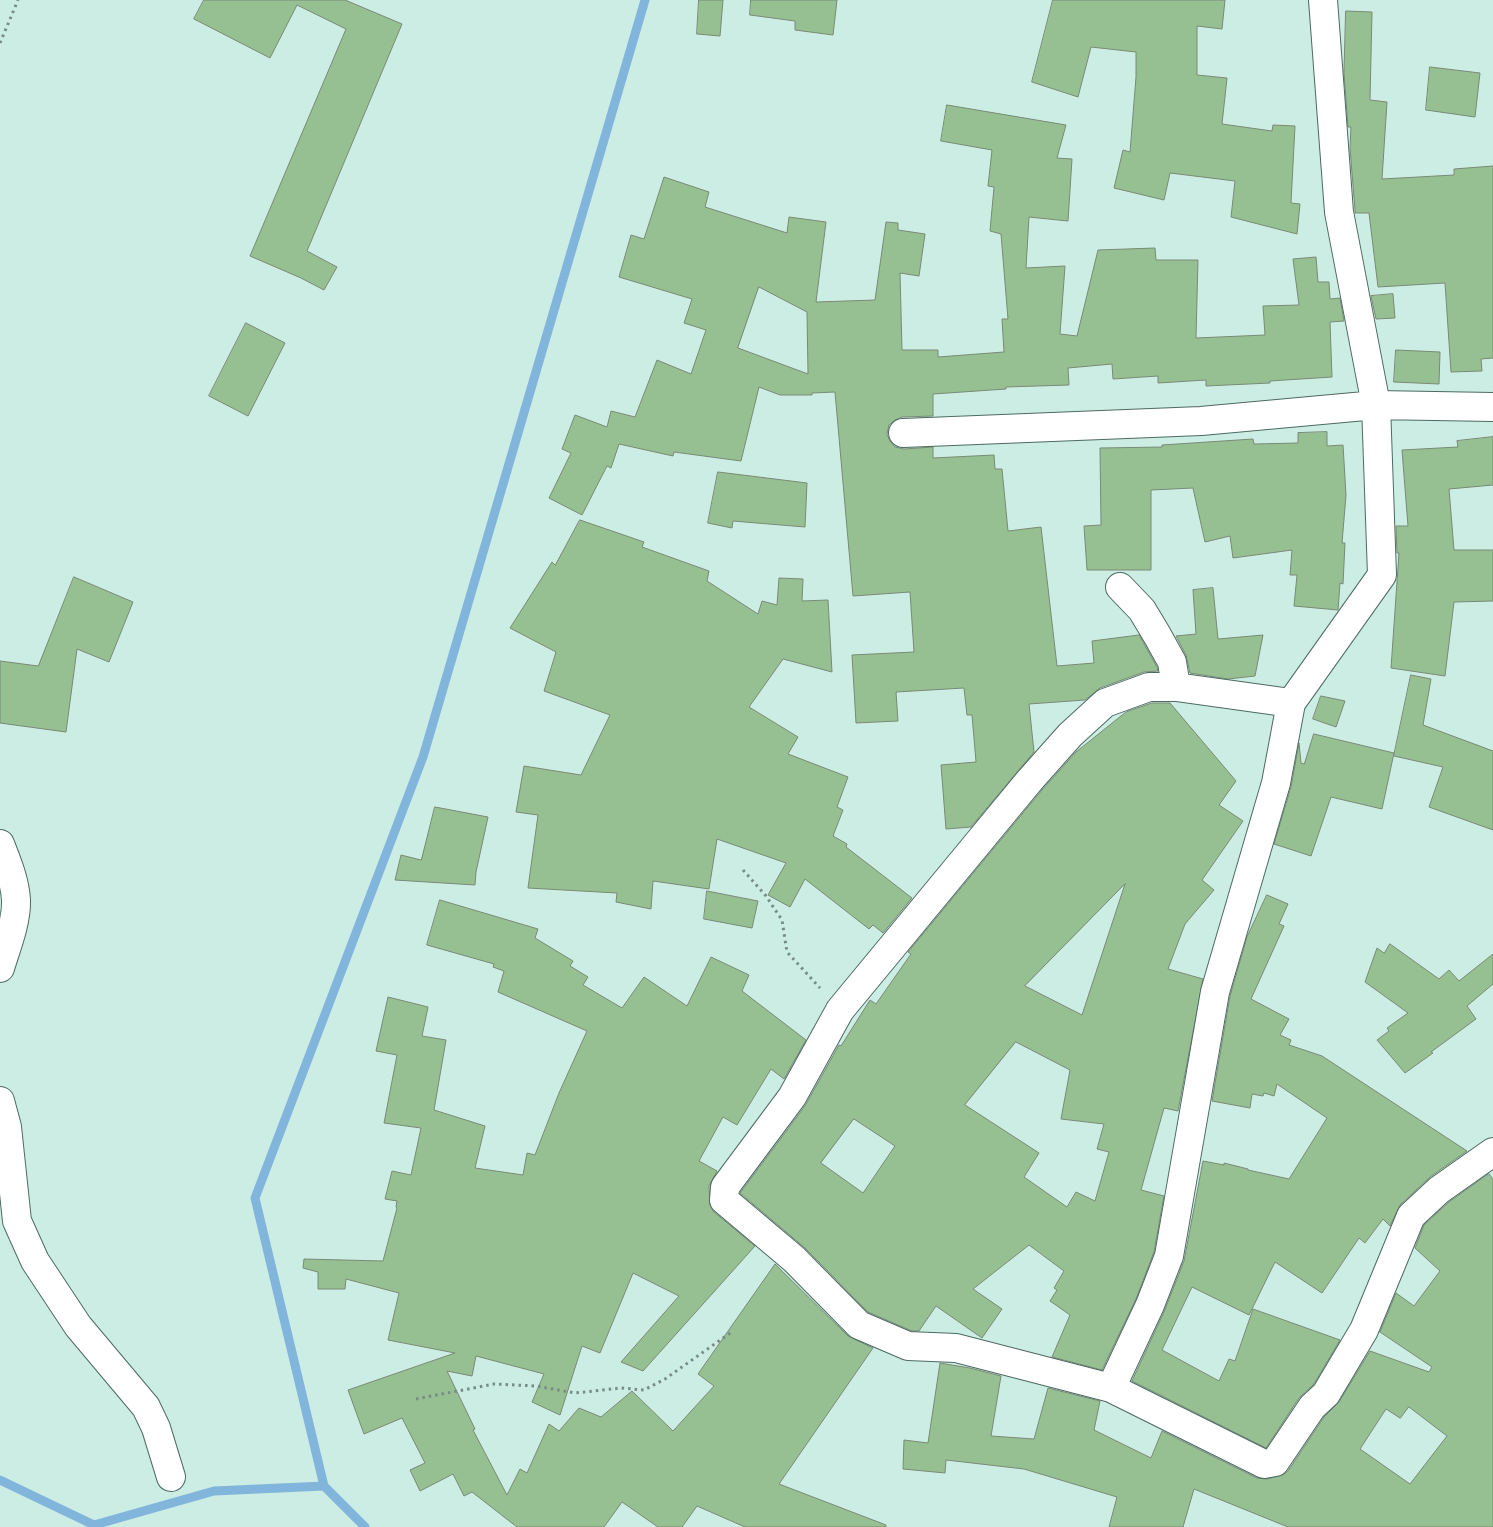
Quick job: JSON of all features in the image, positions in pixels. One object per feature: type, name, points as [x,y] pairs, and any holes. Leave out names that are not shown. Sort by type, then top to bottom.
[{"type":"street","points":[[1111,1388],[1150,1305],[1169,1256],[1214,992],[1276,783],[1291,703],[1382,575],[1376,405],[1339,212],[1323,0]]},
{"type":"street","points":[[904,433],[1201,421],[1376,405],[1493,407]]},
{"type":"street","points":[[1120,587],[1142,610],[1157,635],[1172,662],[1176,687]]},
{"type":"street","points":[[1291,703],[1176,687],[1149,687],[1104,703],[1070,735],[956,866],[840,1010],[792,1097],[725,1187],[724,1200],[794,1259],[859,1325],[908,1346],[956,1348],[1111,1388],[1264,1464],[1276,1462],[1312,1407],[1326,1394],[1364,1330],[1411,1216],[1439,1190],[1493,1152]]},
{"type":"street","points":[[0,844],[10,870],[16,900],[11,935],[0,968]]},
{"type":"street","points":[[0,1101],[7,1127],[17,1221],[35,1261],[78,1326],[146,1407],[156,1428],[171,1477]]},
{"type":"path","points":[[0,43],[18,0]]},
{"type":"path","points":[[743,870],[766,896],[782,920],[787,952],[840,1010]]},
{"type":"path","points":[[416,1398],[494,1384],[536,1386],[575,1393],[621,1388],[644,1390],[665,1379],[733,1332]]},
{"type":"building","points":[[204,0],[345,0],[402,24],[307,251],[337,267],[324,290],[250,256],[346,29],[297,5],[270,58],[194,19]]},
{"type":"building","points":[[699,0],[723,0],[720,36],[697,34]]},
{"type":"building","points":[[751,0],[837,0],[833,35],[795,30],[795,21],[750,15]]},
{"type":"building","points":[[1053,0],[1225,0],[1222,29],[1197,26],[1197,75],[1227,78],[1222,124],[1272,131],[1273,125],[1295,126],[1291,203],[1300,204],[1297,234],[1231,217],[1235,181],[1170,173],[1164,200],[1114,188],[1123,150],[1130,152],[1136,52],[1091,47],[1078,97],[1032,82]]},
{"type":"building","points":[[1346,11],[1372,12],[1370,100],[1387,102],[1382,179],[1454,175],[1454,169],[1493,166],[1493,358],[1481,359],[1482,371],[1451,372],[1445,283],[1378,287],[1369,213],[1355,213],[1350,148],[1351,127],[1348,127],[1344,73]]},
{"type":"building","points":[[1430,67],[1480,73],[1475,117],[1426,110]]},
{"type":"building","points":[[947,105],[1066,125],[1057,158],[1072,159],[1068,221],[1029,217],[1026,268],[1065,266],[1060,334],[1077,336],[1098,250],[1155,248],[1156,260],[1198,260],[1196,338],[1265,335],[1263,306],[1299,305],[1293,259],[1316,257],[1318,282],[1329,282],[1330,299],[1340,298],[1344,321],[1330,322],[1332,377],[1270,381],[1270,383],[1206,386],[1206,380],[1158,383],[1158,376],[1113,379],[1112,364],[1068,368],[1069,385],[1006,387],[1006,389],[933,394],[933,416],[902,417],[889,425],[887,434],[895,447],[904,449],[933,447],[933,458],[994,455],[995,469],[1002,469],[1008,531],[1041,527],[1057,666],[1094,663],[1092,641],[1139,635],[1158,671],[1144,672],[1100,688],[1085,700],[1029,704],[1034,752],[971,827],[946,829],[941,765],[976,762],[972,715],[967,715],[964,688],[896,692],[898,721],[856,723],[852,655],[914,652],[910,592],[853,596],[835,392],[812,393],[812,395],[780,395],[759,387],[741,461],[674,452],[673,456],[619,444],[611,468],[607,466],[582,515],[549,498],[571,453],[562,449],[575,415],[607,427],[611,411],[635,417],[657,360],[691,374],[706,330],[684,323],[692,299],[619,277],[631,235],[644,239],[664,177],[709,192],[705,207],[787,233],[789,217],[826,222],[816,302],[875,300],[886,222],[898,223],[898,230],[925,234],[919,276],[900,273],[902,350],[938,350],[938,357],[1004,352],[1002,319],[1008,319],[1001,234],[990,231],[994,187],[988,186],[992,150],[941,141]],"holes":[[[759,287],[807,312],[808,374],[738,348]]]},
{"type":"building","points":[[1393,294],[1395,318],[1376,319],[1371,296]]},
{"type":"building","points":[[246,323],[285,343],[248,416],[209,396]]},
{"type":"building","points":[[1396,350],[1440,352],[1439,384],[1394,382]]},
{"type":"building","points":[[1327,432],[1327,446],[1343,445],[1346,495],[1342,543],[1345,543],[1343,584],[1340,583],[1338,610],[1294,606],[1297,575],[1290,575],[1292,550],[1233,558],[1230,536],[1205,542],[1193,488],[1151,490],[1151,570],[1087,570],[1084,526],[1101,525],[1100,448],[1162,447],[1162,445],[1253,439],[1254,444],[1298,443],[1298,433]]},
{"type":"building","points":[[1493,437],[1493,485],[1449,489],[1454,550],[1493,550],[1493,601],[1454,602],[1445,676],[1391,668],[1399,553],[1397,553],[1396,526],[1408,526],[1402,450],[1458,447],[1457,441]]},
{"type":"building","points":[[718,472],[807,483],[805,527],[733,521],[732,528],[708,523]]},
{"type":"building","points":[[580,520],[644,542],[642,547],[709,571],[707,581],[758,614],[762,601],[777,605],[779,578],[803,579],[802,601],[828,600],[832,672],[783,659],[749,707],[798,737],[788,754],[848,777],[837,807],[843,810],[833,836],[847,844],[846,847],[912,898],[883,933],[873,925],[869,929],[805,879],[790,907],[768,895],[786,863],[717,839],[709,889],[653,881],[651,909],[616,902],[617,893],[528,888],[538,815],[516,812],[524,766],[581,775],[610,715],[544,691],[556,652],[510,628],[552,562],[555,565]]},
{"type":"building","points":[[74,577],[133,602],[109,662],[77,649],[66,732],[0,723],[0,661],[38,666]]},
{"type":"building","points":[[1213,588],[1218,639],[1263,635],[1255,676],[1228,679],[1190,673],[1186,655],[1176,636],[1196,634],[1193,590]]},
{"type":"building","points":[[1411,675],[1431,679],[1423,725],[1493,751],[1493,830],[1429,807],[1443,767],[1394,756]]},
{"type":"building","points":[[1321,696],[1345,701],[1336,727],[1313,719]]},
{"type":"building","points":[[1152,703],[1170,703],[1236,781],[1219,805],[1243,821],[1202,880],[1214,890],[1185,924],[1168,969],[1203,979],[1178,1111],[1164,1108],[1141,1190],[1164,1196],[1154,1252],[1136,1299],[1102,1370],[1052,1357],[1070,1315],[1050,1301],[1057,1290],[1054,1288],[1064,1271],[1029,1245],[973,1289],[1002,1309],[982,1338],[936,1306],[919,1331],[912,1331],[868,1312],[805,1248],[740,1193],[805,1106],[839,1045],[841,1046],[870,1000],[876,1004],[911,954],[908,952],[1042,790],[1076,752],[1126,712]],"holes":[[[1125,884],[1082,1015],[1025,986]],[[1016,1042],[1070,1070],[1061,1119],[1104,1124],[1097,1149],[1109,1152],[1095,1201],[1076,1192],[1067,1207],[1024,1177],[1039,1153],[965,1105]],[[854,1119],[895,1146],[863,1193],[821,1163]]]},
{"type":"building","points":[[1314,734],[1394,753],[1382,809],[1331,797],[1311,856],[1274,844],[1291,787],[1299,743],[1301,763],[1304,764]]},
{"type":"building","points":[[435,807],[488,817],[475,885],[395,880],[401,855],[421,860]]},
{"type":"building","points":[[707,891],[758,901],[752,928],[704,919]]},
{"type":"building","points":[[1267,895],[1288,904],[1279,924],[1284,926],[1251,999],[1289,1019],[1280,1035],[1291,1040],[1289,1045],[1322,1056],[1467,1151],[1430,1177],[1400,1205],[1390,1226],[1383,1219],[1365,1243],[1359,1238],[1322,1293],[1275,1262],[1249,1315],[1192,1287],[1162,1350],[1219,1381],[1229,1359],[1235,1361],[1253,1309],[1340,1340],[1314,1384],[1299,1398],[1266,1448],[1132,1381],[1164,1312],[1184,1261],[1203,1161],[1224,1165],[1224,1163],[1289,1179],[1327,1118],[1277,1084],[1274,1096],[1264,1093],[1263,1096],[1252,1094],[1250,1108],[1212,1101],[1230,996],[1247,937]]},
{"type":"building","points":[[440,900],[538,929],[535,938],[573,961],[570,966],[588,977],[583,985],[622,1008],[644,977],[687,1006],[711,957],[749,975],[742,991],[806,1040],[784,1079],[771,1069],[737,1125],[723,1117],[699,1161],[717,1171],[709,1186],[710,1206],[714,1212],[755,1246],[643,1371],[621,1362],[679,1296],[633,1273],[600,1353],[582,1346],[560,1415],[532,1402],[544,1374],[476,1356],[472,1376],[447,1371],[475,1429],[473,1430],[507,1495],[520,1469],[527,1473],[549,1424],[559,1431],[579,1408],[601,1417],[632,1391],[673,1431],[714,1386],[698,1374],[775,1264],[848,1336],[873,1348],[779,1484],[886,1525],[886,1527],[745,1527],[697,1506],[682,1527],[658,1527],[622,1502],[604,1527],[517,1527],[472,1492],[464,1496],[453,1474],[420,1491],[410,1470],[425,1463],[402,1418],[364,1434],[348,1390],[455,1353],[388,1340],[399,1293],[346,1279],[345,1289],[318,1289],[318,1272],[303,1268],[304,1259],[383,1261],[397,1208],[397,1201],[385,1199],[392,1171],[411,1175],[421,1128],[384,1123],[397,1055],[376,1051],[388,997],[428,1007],[422,1036],[446,1040],[434,1110],[485,1126],[475,1168],[523,1175],[527,1153],[535,1155],[559,1093],[587,1031],[498,992],[504,971],[493,967],[494,964],[427,945]]},
{"type":"building","points":[[1390,944],[1439,979],[1449,970],[1459,981],[1493,954],[1493,984],[1467,1006],[1476,1019],[1405,1073],[1377,1040],[1389,1031],[1387,1028],[1408,1013],[1365,982],[1377,948],[1384,953]]},
{"type":"building","points":[[1489,1174],[1493,1179],[1493,1527],[1288,1527],[1194,1489],[1183,1527],[1109,1527],[1117,1497],[1024,1469],[946,1460],[945,1473],[903,1469],[904,1440],[928,1443],[940,1363],[1001,1376],[991,1436],[1034,1439],[1048,1388],[1100,1401],[1094,1430],[1151,1458],[1162,1431],[1257,1478],[1267,1479],[1283,1475],[1288,1471],[1324,1417],[1339,1402],[1370,1351],[1429,1372],[1432,1367],[1380,1332],[1396,1293],[1414,1306],[1440,1271],[1415,1248],[1424,1225],[1449,1202]],"holes":[[[1409,1407],[1447,1436],[1410,1484],[1360,1449],[1386,1409],[1400,1418]]]},
{"type":"waterway","points":[[365,1527],[324,1486],[255,1198],[423,757],[645,0]]},
{"type":"waterway","points":[[0,1480],[94,1525],[214,1491],[324,1486]]}]
